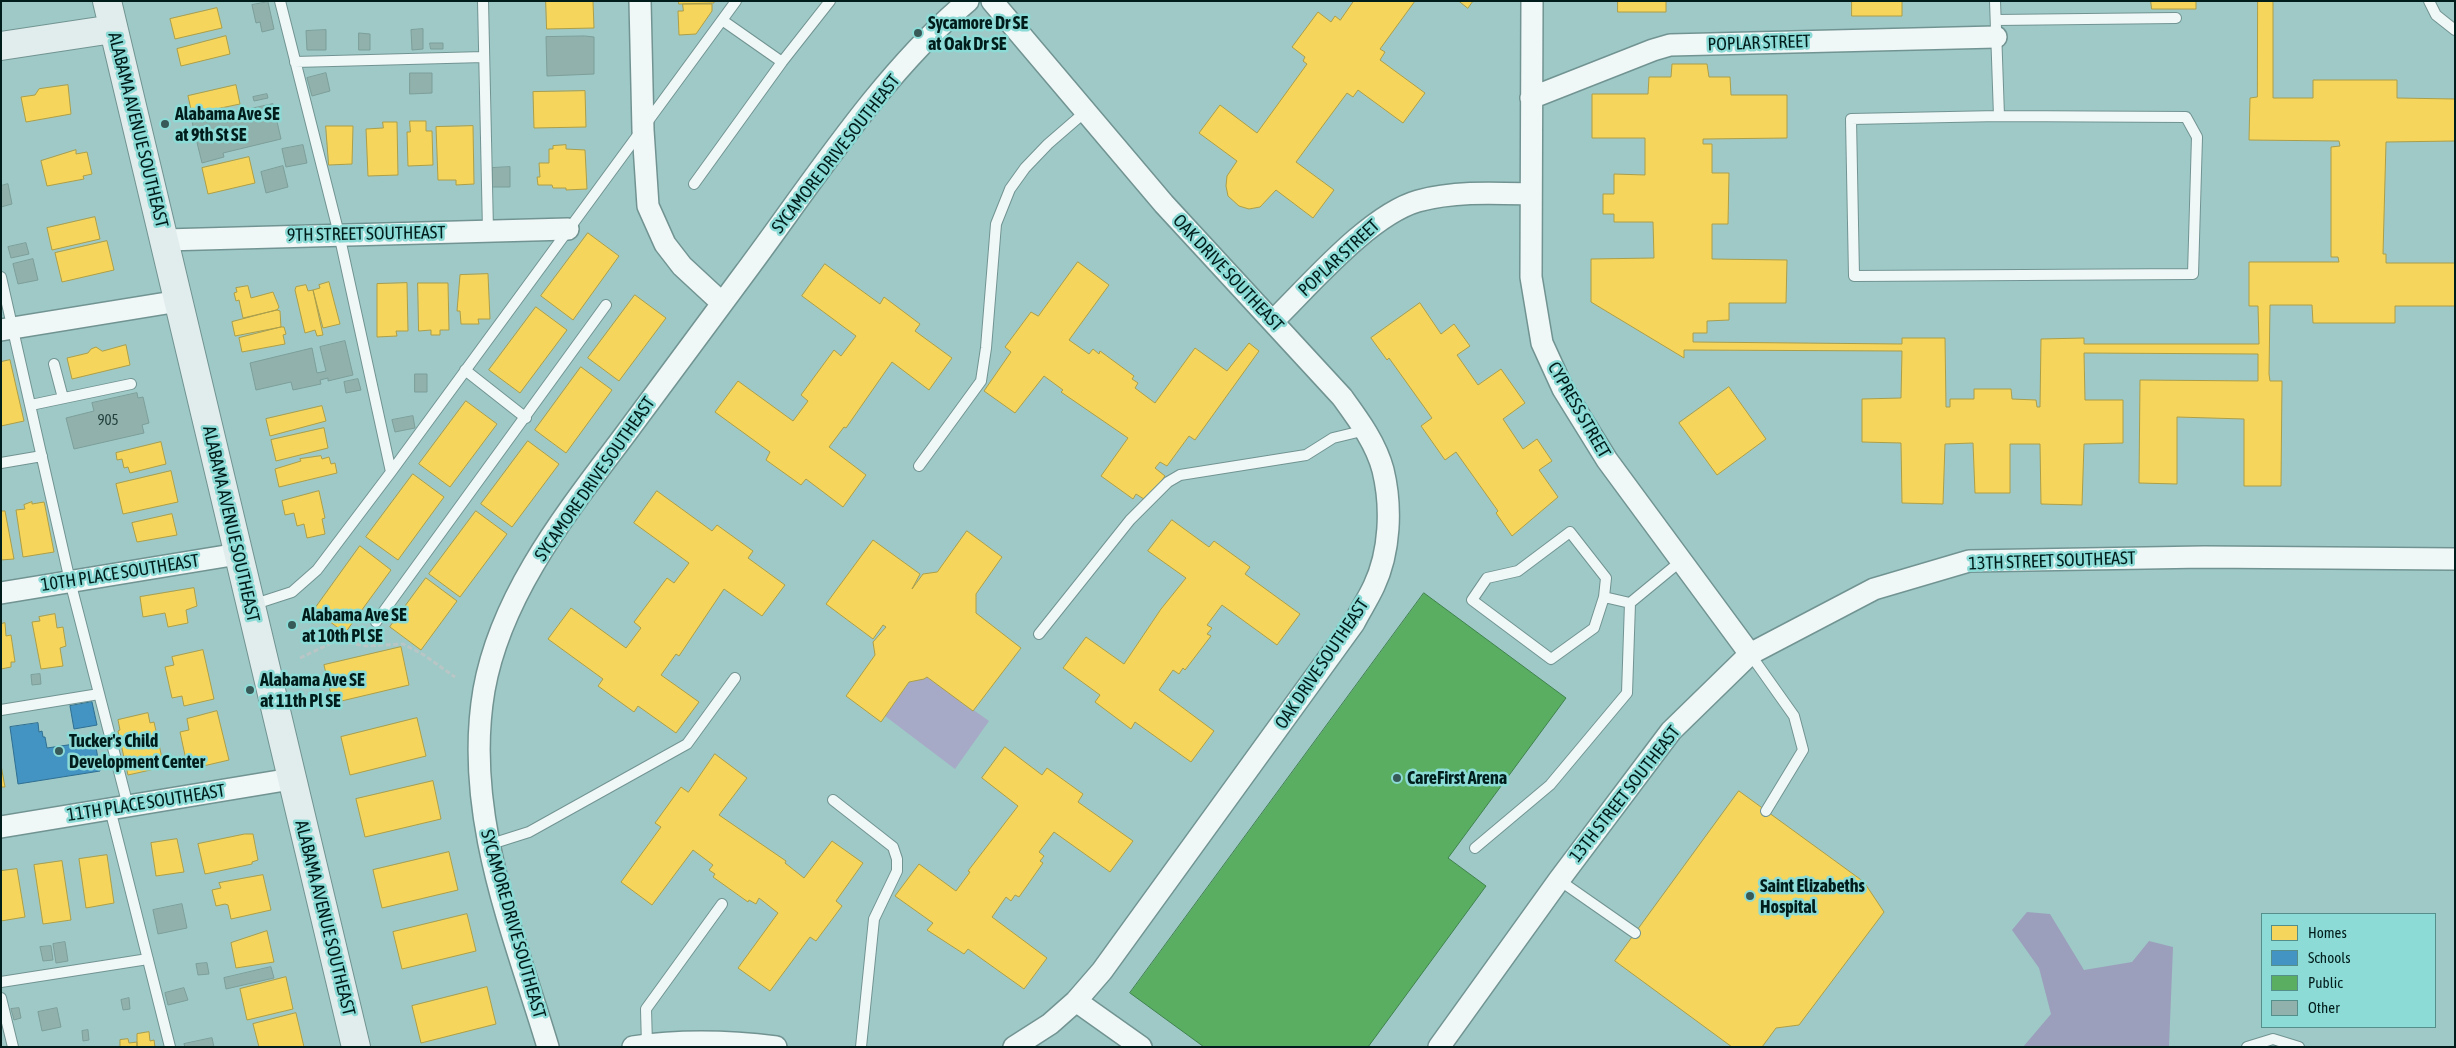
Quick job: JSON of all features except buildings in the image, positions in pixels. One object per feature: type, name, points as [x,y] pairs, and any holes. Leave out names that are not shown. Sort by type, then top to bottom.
[{"type":"main road","name":"ALABAMA AVENUE SOUTHEAST","points":[[107,1],[356,1047]]},
{"type":"main road","points":[[1,46],[113,29]]},
{"type":"street","points":[[640,1],[643,130],[648,206],[665,244],[682,266],[722,303]]},
{"type":"street","name":"SYCAMORE DRIVE SOUTHEAST","points":[[548,1047],[496,877],[488,845],[478,775],[480,722],[484,690],[491,660],[515,600],[550,540],[722,303],[880,93],[944,22],[968,1]]},
{"type":"street","name":"OAK DRIVE SOUTHEAST","points":[[992,1],[1164,204],[1342,397],[1366,430],[1383,470],[1388,515],[1385,551],[1374,586],[1354,623],[1102,970],[1076,1002],[1050,1024],[1014,1047]]},
{"type":"street","name":"CYPRESS STREET","points":[[1532,1],[1531,277],[1542,343],[1562,389],[1607,460],[1750,654]]},
{"type":"street","name":"POPLAR STREET","points":[[1531,98],[1653,50],[1670,46],[1996,28]]},
{"type":"street","name":"POPLAR STREET","points":[[1272,321],[1382,217],[1416,202],[1443,196],[1531,194]]},
{"type":"street","name":"9TH STREET SOUTHEAST","points":[[165,240],[568,229]]},
{"type":"street","points":[[7,329],[179,300]]},
{"type":"street","name":"10TH PLACE SOUTHEAST","points":[[1,593],[238,554]]},
{"type":"street","name":"13TH STREET SOUTHEAST","points":[[1440,1047],[1559,880],[1670,731],[1750,654],[1874,589],[1969,561],[2204,557],[2455,559]]},
{"type":"street","name":"11TH PLACE SOUTHEAST","points":[[1,826],[291,779]]},
{"type":"street","points":[[1076,1002],[1141,1047]]},
{"type":"street","points":[[640,1046],[746,1043],[776,1047]]},
{"type":"lane","points":[[280,1],[338,234],[392,472]]},
{"type":"lane","points":[[483,1],[488,231]]},
{"type":"lane","points":[[250,606],[292,592],[317,570],[392,472],[736,1]]},
{"type":"lane","points":[[694,184],[782,62],[830,1]]},
{"type":"lane","points":[[1995,1],[1999,116]]},
{"type":"lane","points":[[2429,1],[2436,15],[2455,30]]},
{"type":"lane","points":[[1996,28],[2176,18]]},
{"type":"lane","points":[[722,20],[782,62]]},
{"type":"lane","points":[[295,62],[484,57]]},
{"type":"lane","points":[[919,466],[981,381],[986,348],[996,224],[1010,189],[1025,168],[1048,144],[1085,112]]},
{"type":"lane","points":[[1999,116],[2186,117],[2196,137],[2193,274],[1854,276],[1851,118],[1999,116]]},
{"type":"lane","points":[[1,277],[7,329],[31,405],[70,581],[99,694],[148,959],[170,1047]]},
{"type":"lane","points":[[376,622],[526,418],[606,305]]},
{"type":"lane","points":[[54,364],[63,398]]},
{"type":"lane","points":[[465,370],[526,418]]},
{"type":"lane","points":[[31,405],[131,384]]},
{"type":"lane","points":[[1039,634],[1130,520],[1168,482],[1180,475],[1306,454],[1333,438],[1366,430]]},
{"type":"lane","points":[[1,463],[42,456]]},
{"type":"lane","points":[[1570,532],[1606,578],[1604,597],[1594,628],[1551,659],[1472,600],[1487,578],[1518,571],[1570,532]]},
{"type":"lane","points":[[1475,848],[1550,785],[1628,693],[1630,604],[1681,561]]},
{"type":"lane","points":[[1604,597],[1630,604]]},
{"type":"lane","points":[[1750,654],[1794,716],[1802,750],[1766,811]]},
{"type":"lane","points":[[488,845],[529,832],[687,744],[734,678]]},
{"type":"lane","points":[[1,710],[99,694]]},
{"type":"lane","points":[[833,800],[894,847],[898,859],[897,870],[874,919],[861,1047]]},
{"type":"lane","points":[[1559,880],[1635,933]]},
{"type":"lane","points":[[640,1046],[646,1009],[722,904]]},
{"type":"lane","points":[[1,982],[148,959]]},
{"type":"lane","points":[[1,998],[13,1047]]},
{"type":"lane","points":[[2247,1047],[2273,1039],[2299,1047]]},
{"type":"path","points":[[300,658],[336,641],[368,646],[403,644],[424,655],[455,677]]},
{"type":"shaded area","points":[[927,677],[989,721],[955,769],[885,716],[909,682]]},
{"type":"shaded area","points":[[2027,912],[2050,914],[2084,970],[2132,962],[2149,941],[2173,947],[2169,1047],[2023,1047],[2051,1014],[2039,968],[2012,930]]},
{"type":"place","name":"Sycamore Dr SE at Oak Dr SE","points":[[918,33]]},
{"type":"place","name":"Alabama Ave SE at 9th St SE","points":[[165,124]]},
{"type":"place","name":"Alabama Ave SE at 10th Pl SE","points":[[292,625]]},
{"type":"place","name":"Alabama Ave SE at 11th Pl SE","points":[[250,690]]},
{"type":"place","name":"Tucker's Child Development Center","points":[[59,751]]},
{"type":"place","name":"CareFirst Arena","points":[[1397,778]]},
{"type":"place","name":"Saint Elizabeths Hospital","points":[[1750,896]]}]
